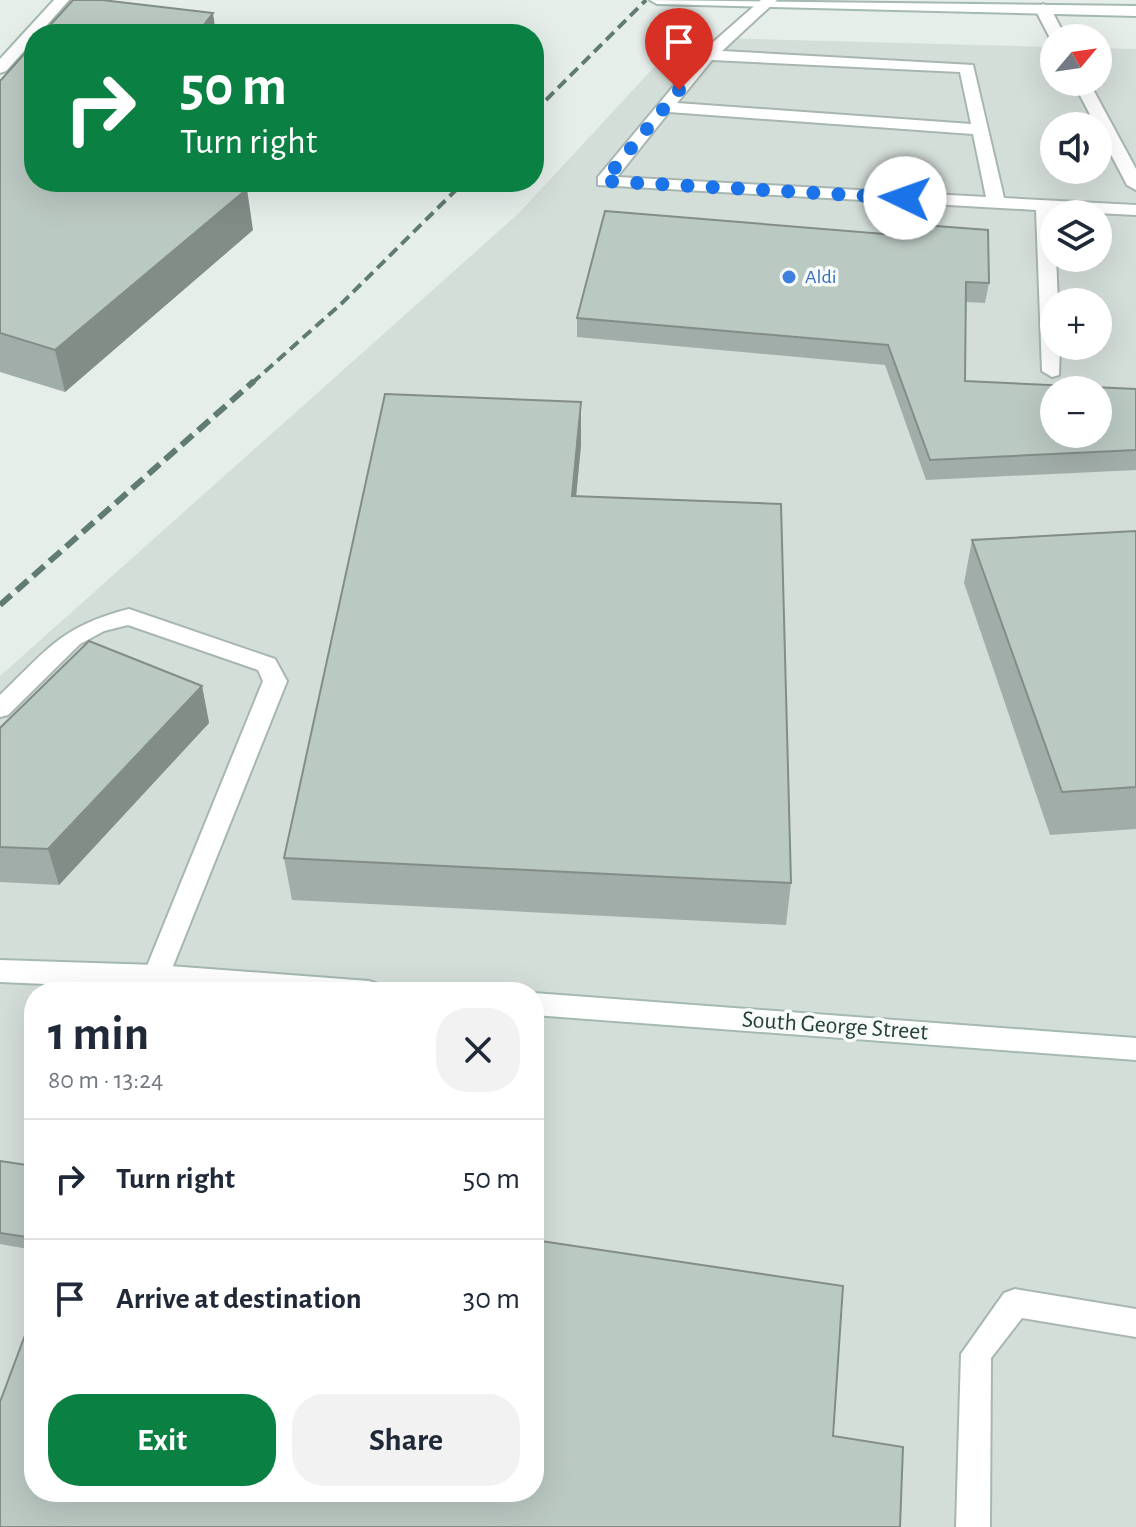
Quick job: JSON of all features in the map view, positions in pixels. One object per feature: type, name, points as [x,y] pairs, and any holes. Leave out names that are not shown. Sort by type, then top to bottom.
[{"type":"street","points":[[40,24],[62,0]]},
{"type":"street","points":[[657,0],[708,4],[770,1],[1015,4],[1043,9],[1136,11]]},
{"type":"street","points":[[770,1],[708,55],[604,181],[1040,205]]},
{"type":"street","points":[[1043,9],[1051,24]]},
{"type":"street","points":[[0,68],[24,42]]},
{"type":"street","points":[[708,55],[967,68],[996,202]]},
{"type":"street","points":[[1088,96],[1136,185]]},
{"type":"street","points":[[665,107],[980,130]]},
{"type":"street","points":[[1112,209],[1136,210]]},
{"type":"street","points":[[1048,272],[1052,371]]},
{"type":"street","points":[[0,709],[72,639],[97,625],[129,617],[267,665],[275,681],[156,976]]},
{"type":"street","points":[[0,971],[236,982]]},
{"type":"street","name":"South George Street","points":[[544,1005],[1136,1049]]},
{"type":"street","points":[[973,1527],[976,1354],[1015,1303],[1136,1323]]},
{"type":"shaded area","points":[[682,37],[1040,47],[1040,96],[1112,96],[1112,48],[1136,49],[1136,1527],[0,1527],[0,676],[519,213],[538,192],[544,192],[544,186]]},
{"type":"building","points":[[73,0],[102,0],[213,13],[205,24],[51,24]]},
{"type":"building","points":[[24,54],[24,192],[243,192],[55,350],[0,333],[0,81]]},
{"type":"building","name":"Aldi","points":[[605,211],[884,234],[884,222],[988,230],[989,283],[966,282],[965,381],[1040,385],[1040,448],[1112,448],[1112,388],[1136,389],[1136,450],[930,460],[888,345],[577,318]]},
{"type":"building","points":[[385,394],[581,402],[572,496],[781,504],[791,883],[284,858]]},
{"type":"building","points":[[1136,531],[1136,787],[1062,792],[972,540]]},
{"type":"building","points":[[89,641],[202,686],[48,849],[0,847],[0,728]]},
{"type":"building","points":[[0,1161],[24,1165],[24,1237],[0,1233]]},
{"type":"building","points":[[544,1241],[843,1286],[833,1436],[903,1447],[900,1527],[0,1527],[0,1402],[24,1338],[24,1502],[544,1502]]},
{"type":"railway","points":[[544,102],[646,0]]},
{"type":"railway","points":[[252,383],[341,304],[454,192]]},
{"type":"railway","points":[[0,605],[254,381]]},
{"type":"place","name":"Aldi","points":[[789,277]]},
{"type":"route","points":[[679,90],[604,181],[905,198]]}]
